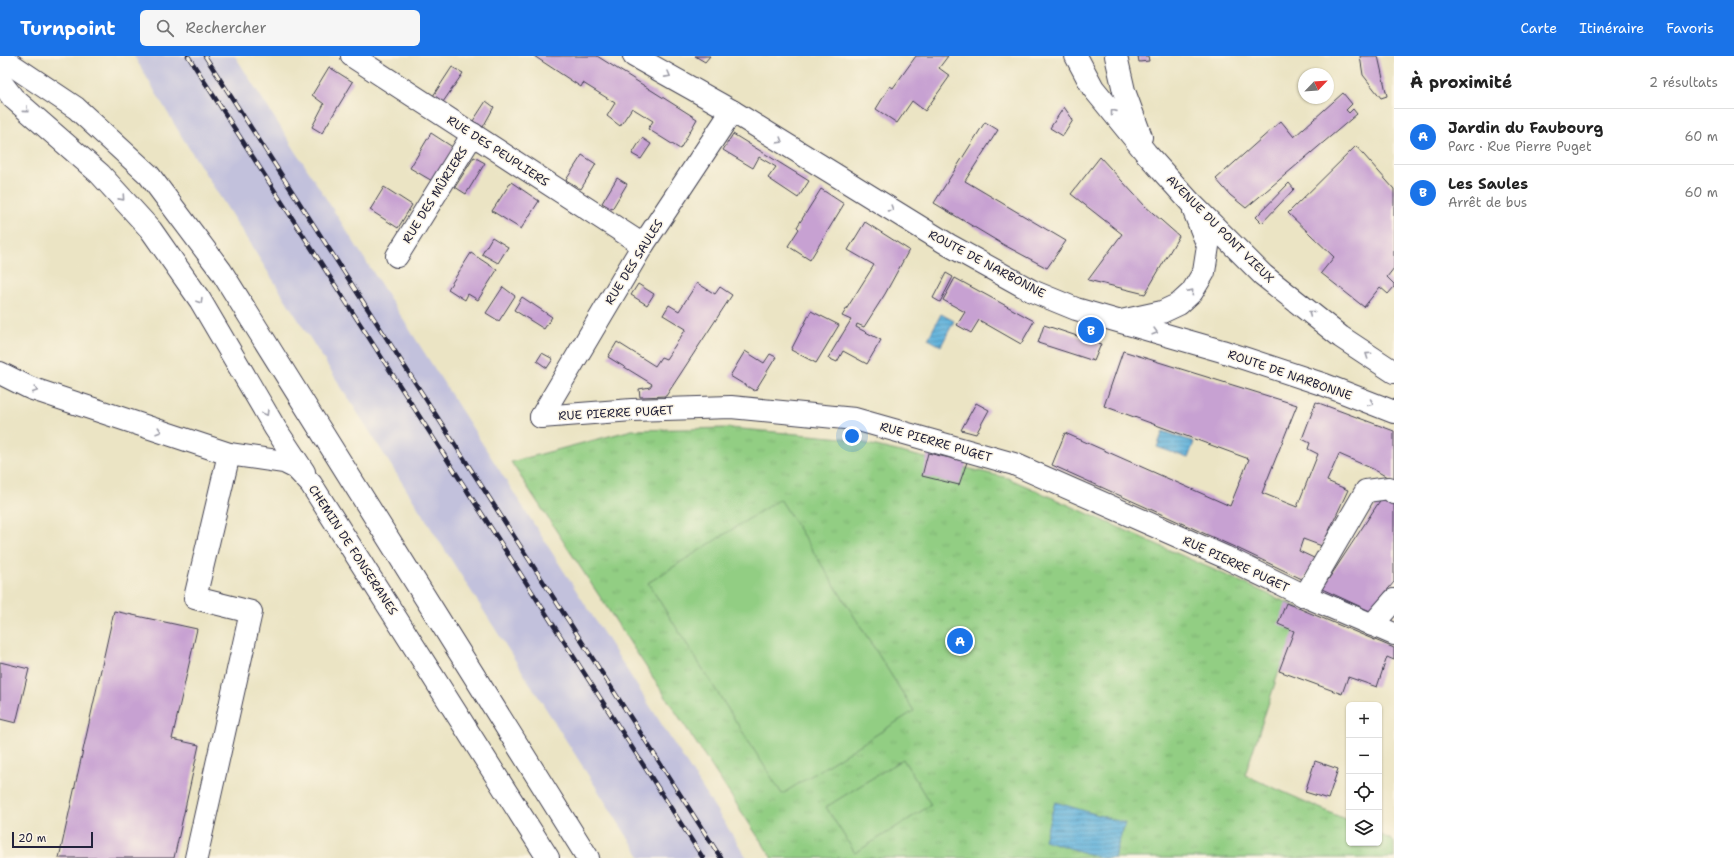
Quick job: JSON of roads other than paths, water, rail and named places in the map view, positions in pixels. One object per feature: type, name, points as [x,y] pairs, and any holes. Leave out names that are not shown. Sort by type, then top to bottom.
[{"type":"street","points":[[0,56],[76,108],[149,175],[221,271],[588,858]]},
{"type":"street","name":"RUE DES PEUPLIERS","points":[[352,56],[643,245]]},
{"type":"street","name":"ROUTE DE NARBONNE","points":[[634,56],[732,111],[949,246],[1025,288],[1076,309],[1222,351],[1318,382],[1394,412]]},
{"type":"street","name":"AVENUE DU PONT VIEUX","points":[[1076,56],[1093,88],[1146,153],[1190,202],[1263,275],[1341,337],[1394,372]]},
{"type":"street","points":[[1116,56],[1124,91],[1146,153]]},
{"type":"street","points":[[0,81],[13,98],[100,174],[151,230],[200,300],[275,428],[311,484]]},
{"type":"street","name":"RUE DES SAULES","points":[[541,417],[643,245],[732,111]]},
{"type":"street","name":"RUE DES MÛRIERS","points":[[397,256],[473,134]]},
{"type":"street","points":[[1117,321],[1162,312],[1179,304],[1192,292],[1204,272],[1208,246],[1190,202]]},
{"type":"street","name":"CHEMIN DE FONSERANES","points":[[0,373],[30,388],[229,454],[284,462],[296,468],[311,484],[548,858]]},
{"type":"street","name":"RUE PIERRE PUGET","points":[[541,417],[632,410],[731,407],[856,419],[1014,464],[1225,557],[1305,596],[1394,634]]},
{"type":"street","points":[[196,858],[251,612],[195,598],[229,454]]},
{"type":"street","name":"RUE PIERRE PUGET","points":[[1305,596],[1366,491],[1389,488],[1394,493]]},
{"type":"street","points":[[1372,625],[1394,600]]},
{"type":"water","points":[[941,314],[954,321],[941,346],[928,339]]},
{"type":"water","points":[[1163,431],[1194,442],[1188,458],[1157,447]]},
{"type":"water","points":[[1055,802],[1125,823],[1114,858],[1101,858],[1044,840]]},
{"type":"railway","points":[[188,56],[703,858]]},
{"type":"railway","points":[[205,56],[721,858]]},
{"type":"place","name":"Les Saules","points":[[1091,330]]},
{"type":"place","name":"Jardin du Faubourg","points":[[960,641]]}]
